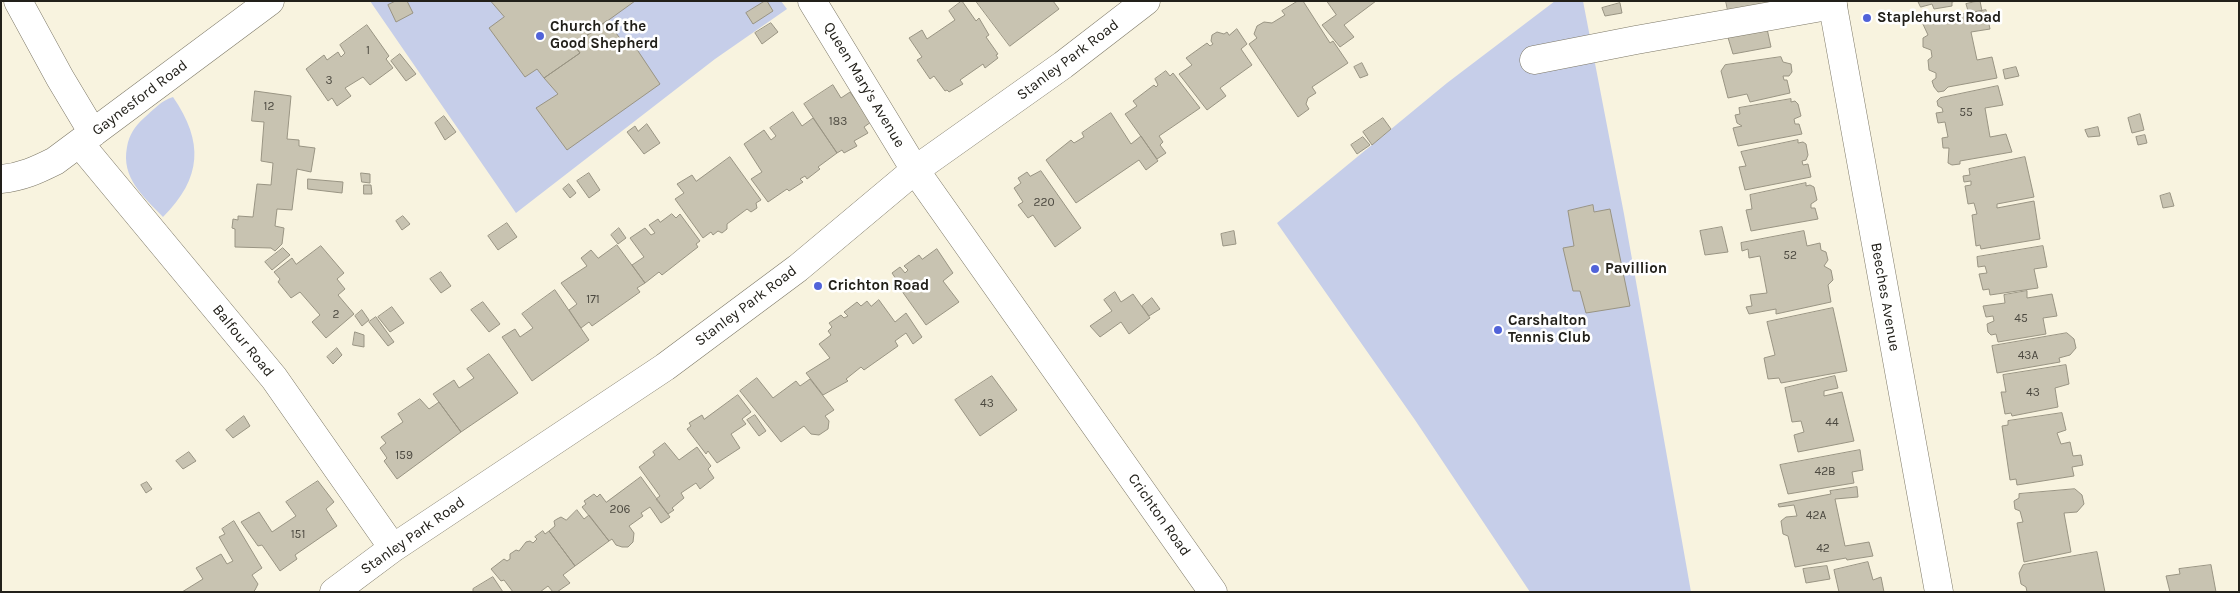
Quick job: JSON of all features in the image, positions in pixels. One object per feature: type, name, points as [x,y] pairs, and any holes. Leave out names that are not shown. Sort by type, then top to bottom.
[{"type":"street","name":"Balfour Road","points":[[18,1],[60,78],[86,138],[274,378],[393,548]]},
{"type":"street","name":"Gaynesford Road","points":[[1,179],[18,177],[37,171],[55,161],[270,1]]},
{"type":"street","name":"Queen Mary's Avenue","points":[[812,1],[915,170]]},
{"type":"street","name":"Stanley Park Road","points":[[334,592],[393,548],[665,367],[798,268],[915,170],[1063,65],[1146,1]]},
{"type":"street","points":[[1534,60],[1833,3]]},
{"type":"street","name":"Beeches Avenue","points":[[1833,3],[1939,592]]},
{"type":"street","name":"Crichton Road","points":[[915,170],[1213,592]]},
{"type":"shaded area","points":[[370,1],[781,1],[787,9],[715,59],[516,213]]},
{"type":"shaded area","name":"Carshalton Tennis Club","points":[[1555,1],[1583,1],[1624,214],[1691,592],[1530,592],[1415,420],[1277,223],[1447,83]]},
{"type":"shaded area","points":[[173,97],[190,129],[194,144],[194,159],[191,174],[185,188],[163,217],[135,186],[127,168],[126,158],[128,143],[135,128],[165,100]]},
{"type":"building","points":[[396,1],[407,1],[413,13],[396,22],[388,5]]},
{"type":"building","name":"Church of the Good Shepherd","points":[[491,1],[635,1],[574,45],[580,53],[544,78],[537,69],[525,77],[489,28],[504,17]]},
{"type":"building","points":[[767,1],[773,11],[753,24],[746,13]]},
{"type":"building","points":[[962,1],[976,21],[979,18],[989,35],[986,37],[998,54],[996,55],[998,58],[985,68],[983,64],[960,80],[963,84],[949,92],[945,91],[934,76],[930,79],[917,60],[922,57],[909,38],[922,30],[927,39],[955,20],[949,11]]},
{"type":"building","points":[[976,1],[1053,1],[1059,9],[1010,46]]},
{"type":"building","points":[[1298,1],[1303,1],[1330,43],[1333,41],[1348,63],[1312,87],[1316,93],[1308,98],[1306,104],[1309,109],[1298,117],[1249,44],[1257,38],[1254,34],[1257,26],[1264,22],[1272,23],[1285,15],[1282,11]]},
{"type":"building","points":[[1327,1],[1376,1],[1344,25],[1354,37],[1340,47],[1322,25],[1336,15]]},
{"type":"building","points":[[1726,1],[1775,1],[1776,6],[1729,15]]},
{"type":"building","points":[[1918,1],[1956,1],[1952,2],[1952,6],[1934,9],[1932,4],[1921,7]]},
{"type":"building","points":[[1980,1],[1982,11],[1969,14],[1966,4]]},
{"type":"building","points":[[1620,3],[1622,13],[1605,16],[1602,8]]},
{"type":"building","points":[[1986,10],[1990,29],[1971,32],[1977,60],[1992,57],[1997,78],[1948,87],[1944,91],[1938,92],[1932,81],[1936,78],[1936,73],[1929,70],[1928,60],[1932,57],[1931,50],[1923,47],[1923,38],[1928,35],[1922,22],[1925,18],[1935,19]]},
{"type":"building","points":[[607,21],[625,45],[632,42],[660,84],[567,150],[536,108],[558,94],[544,78],[580,53],[574,45]]},
{"type":"building","points":[[771,23],[778,32],[762,44],[755,33]]},
{"type":"building","points":[[1766,24],[1771,47],[1733,54],[1726,31]]},
{"type":"building","points":[[367,25],[389,56],[386,59],[393,68],[370,85],[363,77],[345,88],[351,96],[337,106],[332,98],[328,101],[306,69],[324,55],[327,60],[338,52],[341,57],[345,53],[340,45]]},
{"type":"building","points":[[1237,29],[1247,44],[1241,49],[1252,65],[1220,88],[1226,96],[1207,110],[1179,74],[1192,65],[1186,58],[1207,43],[1210,46],[1213,44],[1211,41],[1212,35],[1217,32],[1224,34],[1227,32],[1229,35]]},
{"type":"building","points":[[400,54],[416,74],[406,81],[391,61]]},
{"type":"building","points":[[1781,57],[1783,62],[1791,64],[1792,72],[1789,76],[1783,76],[1784,80],[1787,80],[1790,93],[1750,102],[1747,94],[1728,98],[1721,71],[1725,65]]},
{"type":"building","points":[[1362,63],[1368,75],[1360,78],[1354,67]]},
{"type":"building","points":[[2016,67],[2019,76],[2005,79],[2003,70]]},
{"type":"building","points":[[1166,71],[1170,76],[1173,73],[1200,108],[1159,136],[1163,142],[1160,145],[1166,153],[1157,159],[1125,114],[1137,106],[1133,101],[1154,85],[1156,87],[1158,85],[1155,79]]},
{"type":"building","points":[[833,85],[841,98],[850,92],[871,122],[864,127],[868,133],[854,141],[857,146],[844,153],[842,150],[837,153],[804,104]]},
{"type":"building","points":[[1998,86],[2003,105],[1985,108],[1990,137],[2006,134],[2012,152],[1960,161],[1960,164],[1952,165],[1948,163],[1949,148],[1943,148],[1942,138],[1948,137],[1945,122],[1938,123],[1936,113],[1943,112],[1942,108],[1938,106],[1937,101],[1940,98]]},
{"type":"building","points":[[255,91],[291,96],[287,139],[299,140],[299,146],[315,148],[311,172],[297,169],[292,210],[277,209],[275,226],[284,228],[282,244],[275,251],[271,248],[235,247],[235,229],[232,228],[233,219],[238,220],[238,216],[253,217],[257,184],[271,185],[273,163],[261,161],[264,122],[252,121]]},
{"type":"building","points":[[1791,99],[1791,102],[1795,101],[1798,104],[1801,116],[1794,119],[1795,124],[1799,124],[1802,134],[1738,146],[1733,128],[1742,126],[1737,123],[1735,115],[1740,114],[1739,108]]},
{"type":"building","points":[[793,112],[802,126],[813,118],[837,153],[818,167],[820,169],[807,179],[805,176],[800,179],[803,182],[789,191],[787,189],[768,202],[751,179],[762,172],[744,144],[764,130],[771,140],[776,136],[770,128]]},
{"type":"building","points":[[1111,113],[1131,144],[1141,136],[1158,161],[1146,170],[1139,160],[1076,203],[1046,160],[1071,140],[1074,143],[1084,137],[1082,133]]},
{"type":"building","points":[[2140,114],[2144,130],[2132,133],[2128,118]]},
{"type":"building","points":[[444,116],[456,132],[445,140],[435,123]]},
{"type":"building","points":[[1383,118],[1391,129],[1372,145],[1363,132]]},
{"type":"building","points":[[647,124],[660,143],[644,154],[627,132],[635,126],[638,131]]},
{"type":"building","points":[[2098,127],[2100,136],[2088,137],[2085,130]]},
{"type":"building","points":[[2145,135],[2147,143],[2138,145],[2136,137]]},
{"type":"building","points":[[1363,137],[1370,145],[1357,154],[1351,145]]},
{"type":"building","points":[[1798,140],[1798,143],[1803,142],[1806,144],[1808,155],[1806,160],[1802,161],[1803,165],[1808,164],[1811,177],[1745,190],[1739,167],[1746,166],[1741,152]]},
{"type":"building","points":[[730,157],[761,200],[756,203],[757,208],[751,212],[747,209],[727,224],[727,229],[722,233],[718,231],[713,235],[711,232],[703,238],[675,199],[684,193],[677,184],[692,175],[696,181]]},
{"type":"building","points":[[2025,157],[2034,197],[1997,204],[1997,208],[2034,201],[2040,239],[1981,249],[1980,245],[1976,246],[1972,215],[1977,214],[1974,203],[1968,204],[1965,186],[1971,185],[1971,181],[1964,182],[1963,176],[1970,175],[1969,169]]},
{"type":"building","points":[[1041,171],[1081,228],[1055,247],[1033,215],[1028,218],[1018,205],[1023,202],[1014,188],[1021,183],[1018,178],[1027,172],[1030,176]]},
{"type":"building","points":[[361,173],[370,174],[370,183],[362,182]]},
{"type":"building","points":[[589,173],[600,190],[589,198],[577,181]]},
{"type":"building","points":[[308,179],[343,182],[342,193],[308,189]]},
{"type":"building","points":[[1806,183],[1806,186],[1814,187],[1817,200],[1811,204],[1811,208],[1815,208],[1818,219],[1751,231],[1746,210],[1752,209],[1750,195]]},
{"type":"building","points":[[569,184],[576,193],[570,198],[563,189]]},
{"type":"building","points":[[364,185],[371,185],[372,194],[364,194]]},
{"type":"building","points":[[2170,193],[2174,206],[2163,208],[2160,196]]},
{"type":"building","name":"Pavillion","points":[[1593,205],[1594,212],[1610,209],[1630,306],[1586,313],[1580,291],[1573,291],[1563,248],[1574,246],[1568,211]]},
{"type":"building","points":[[672,214],[676,218],[680,214],[700,241],[696,244],[698,247],[662,275],[659,272],[645,283],[632,265],[644,257],[630,238],[645,228],[651,235],[655,233],[649,225],[658,219],[660,222]]},
{"type":"building","points":[[403,216],[410,224],[402,230],[396,221]]},
{"type":"building","points":[[507,223],[517,237],[498,250],[488,236]]},
{"type":"building","points":[[1722,227],[1728,252],[1705,255],[1700,231]]},
{"type":"building","points":[[619,228],[626,238],[618,244],[611,235]]},
{"type":"building","points":[[1234,231],[1236,244],[1223,246],[1221,234]]},
{"type":"building","points":[[1804,231],[1807,246],[1820,243],[1821,250],[1826,252],[1828,260],[1824,266],[1831,270],[1833,280],[1828,285],[1831,302],[1776,314],[1776,309],[1749,314],[1746,307],[1752,306],[1750,295],[1767,293],[1760,256],[1749,258],[1748,249],[1742,251],[1741,243]]},
{"type":"building","points":[[617,245],[645,283],[637,288],[640,292],[592,326],[589,322],[581,328],[569,310],[577,304],[561,283],[587,266],[581,258],[591,250],[598,258]]},
{"type":"building","points":[[321,246],[344,273],[337,279],[345,289],[338,295],[354,314],[326,338],[312,322],[320,315],[300,292],[291,298],[278,282],[280,279],[274,272],[292,258],[296,264]]},
{"type":"building","points":[[2043,246],[2047,267],[2034,269],[2038,288],[1990,295],[1989,289],[1983,290],[1979,274],[1987,273],[1985,266],[1978,267],[1977,257]]},
{"type":"building","points":[[283,248],[290,255],[272,270],[265,262]]},
{"type":"building","points":[[937,249],[953,273],[943,281],[959,302],[926,325],[894,280],[896,279],[892,273],[900,267],[905,273],[908,270],[904,266],[919,255],[922,259]]},
{"type":"building","points":[[441,272],[451,286],[441,293],[430,279]]},
{"type":"building","points":[[555,290],[589,340],[532,381],[502,337],[515,329],[520,337],[533,328],[522,314]]},
{"type":"building","points":[[2027,291],[2027,298],[2052,294],[2057,316],[2043,318],[2046,334],[1998,342],[1996,334],[1991,335],[1988,332],[1987,324],[1994,321],[1993,316],[1986,317],[1983,306],[2005,303],[2004,295]]},
{"type":"building","points":[[1115,292],[1121,302],[1133,294],[1150,318],[1129,334],[1121,322],[1100,337],[1090,326],[1112,311],[1104,300]]},
{"type":"building","points":[[1152,298],[1160,309],[1149,316],[1142,306]]},
{"type":"building","points":[[879,300],[895,322],[906,313],[922,337],[913,344],[906,333],[895,341],[898,346],[864,370],[861,367],[846,379],[848,381],[823,395],[806,373],[830,358],[819,344],[831,335],[828,331],[832,327],[829,323],[841,315],[844,318],[848,316],[844,312],[857,302],[861,306],[867,301],[871,306]]},
{"type":"building","points":[[483,302],[500,324],[489,332],[471,310]]},
{"type":"building","points":[[392,307],[404,323],[390,332],[378,317]]},
{"type":"building","points":[[1833,308],[1847,371],[1781,383],[1779,378],[1768,379],[1764,358],[1775,355],[1767,322]]},
{"type":"building","points":[[362,310],[369,320],[362,326],[355,316]]},
{"type":"building","points":[[376,317],[394,342],[388,346],[369,322]]},
{"type":"building","points":[[355,332],[364,335],[364,347],[353,345]]},
{"type":"building","points":[[2067,333],[2074,339],[2076,348],[2070,355],[2059,358],[2060,362],[1997,373],[1992,346]]},
{"type":"building","points":[[337,348],[342,355],[333,364],[327,357]]},
{"type":"building","points":[[489,354],[518,393],[461,432],[433,394],[454,380],[459,388],[474,378],[467,369]]},
{"type":"building","points":[[2066,365],[2069,384],[2055,388],[2058,407],[2012,416],[2011,413],[2005,414],[2001,392],[2006,392],[2003,375]]},
{"type":"building","points":[[992,376],[1017,410],[980,436],[955,400]]},
{"type":"building","points":[[1835,376],[1838,388],[1824,391],[1824,396],[1842,392],[1854,441],[1798,452],[1794,435],[1804,432],[1801,421],[1792,422],[1785,388]]},
{"type":"building","points":[[757,378],[773,398],[796,381],[800,386],[810,379],[834,410],[825,416],[829,421],[828,429],[819,435],[811,434],[804,426],[781,442],[740,391]]},
{"type":"building","points":[[738,395],[751,412],[742,419],[746,424],[731,434],[740,448],[717,463],[708,451],[706,454],[687,429],[691,426],[689,423],[702,415],[704,419]]},
{"type":"building","points":[[420,399],[429,409],[439,402],[461,432],[397,479],[384,461],[387,458],[380,448],[386,443],[381,437],[403,422],[398,414]]},
{"type":"building","points":[[2062,413],[2066,430],[2057,433],[2061,444],[2070,442],[2073,456],[2081,455],[2083,465],[2072,467],[2074,476],[2017,485],[2016,479],[2010,480],[2002,426],[2008,425],[2008,421]]},
{"type":"building","points":[[755,415],[766,431],[759,436],[747,420]]},
{"type":"building","points":[[244,416],[250,426],[233,438],[226,430]]},
{"type":"building","points":[[665,443],[679,460],[697,447],[711,466],[708,469],[714,478],[700,489],[696,483],[681,493],[684,498],[668,514],[656,499],[660,496],[639,467],[655,455],[653,452]]},
{"type":"building","points":[[1860,450],[1863,470],[1852,472],[1854,483],[1788,494],[1780,465]]},
{"type":"building","points":[[189,452],[196,461],[183,469],[176,461]]},
{"type":"building","points":[[641,477],[670,517],[661,523],[650,507],[641,513],[643,516],[629,526],[634,533],[633,542],[628,547],[622,547],[616,545],[612,539],[609,541],[582,507],[586,504],[584,501],[594,494],[597,497],[600,494],[606,502]]},
{"type":"building","points":[[318,481],[334,502],[326,509],[337,526],[295,555],[297,559],[280,571],[262,545],[258,546],[241,522],[259,512],[272,532],[296,516],[286,502]]},
{"type":"building","points":[[147,482],[152,489],[146,493],[141,485]]},
{"type":"building","points":[[1857,487],[1858,497],[1835,499],[1845,546],[1869,542],[1873,556],[1847,560],[1846,558],[1795,567],[1788,536],[1783,534],[1781,521],[1786,517],[1797,516],[1794,505],[1779,507],[1778,504],[1831,494],[1830,491]]},
{"type":"building","points":[[2075,489],[2082,495],[2084,504],[2077,512],[2064,513],[2071,552],[2024,562],[2017,523],[2023,522],[2020,511],[2015,509],[2014,501],[2019,498],[2019,494]]},
{"type":"building","points":[[577,510],[584,519],[589,515],[609,541],[575,566],[549,531],[555,526],[554,521],[561,517],[566,520]]},
{"type":"building","points":[[234,521],[262,568],[252,575],[258,584],[255,590],[253,592],[182,592],[203,579],[196,568],[221,554],[227,564],[233,561],[219,537],[225,534],[222,529]]},
{"type":"building","points":[[543,531],[545,534],[549,531],[575,566],[563,575],[570,583],[557,592],[553,592],[548,586],[540,592],[513,592],[504,580],[501,581],[491,569],[504,559],[507,561],[510,559],[510,554],[516,550],[519,551],[526,542],[530,541],[533,543],[537,539],[535,537]]},
{"type":"building","points":[[2097,552],[2105,592],[2027,592],[2026,587],[2021,584],[2019,573],[2023,565]]},
{"type":"building","points":[[1868,562],[1873,580],[1881,577],[1884,592],[1839,592],[1834,570]]},
{"type":"building","points":[[2211,565],[2216,592],[2170,592],[2166,576],[2180,574],[2179,569]]},
{"type":"building","points":[[1827,566],[1830,579],[1806,583],[1803,569]]},
{"type":"building","points":[[493,577],[503,592],[473,592],[473,589]]},
{"type":"place","name":"Staplehurst Road","points":[[1867,18]]},
{"type":"place","name":"Church of the Good Shepherd","points":[[540,36]]},
{"type":"place","name":"Pavillion","points":[[1595,269]]},
{"type":"place","name":"Crichton Road","points":[[818,286]]},
{"type":"place","name":"Carshalton Tennis Club","points":[[1498,330]]}]
